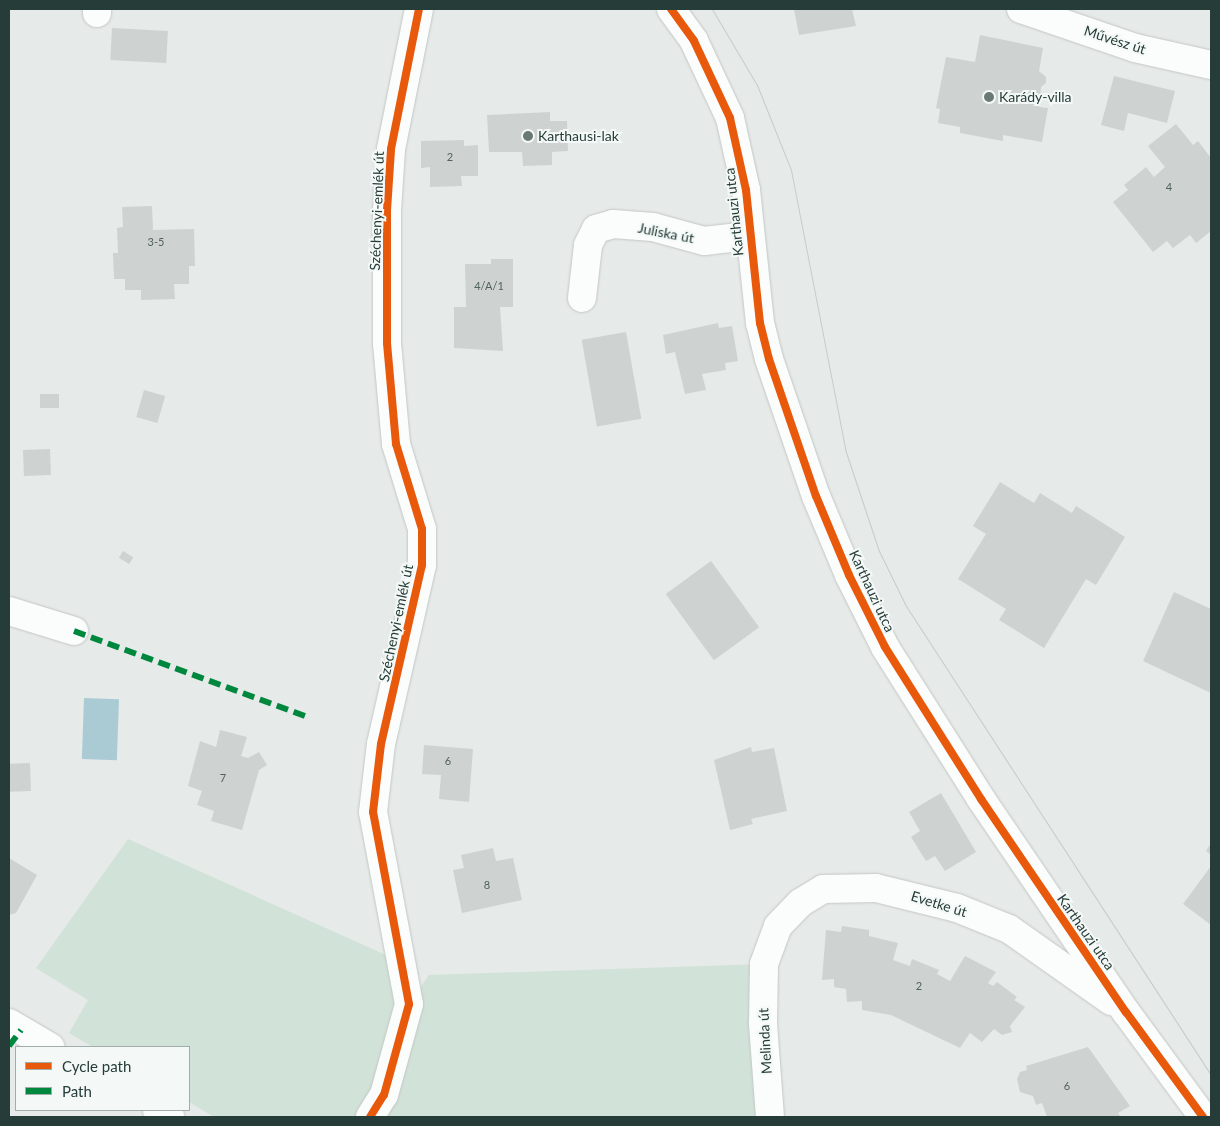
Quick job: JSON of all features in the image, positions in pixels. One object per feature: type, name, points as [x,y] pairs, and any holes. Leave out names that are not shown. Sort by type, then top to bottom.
[{"type":"street","name":"Széchenyi-emlék út","points":[[370,1117],[384,1095],[409,1004],[373,812],[382,744],[422,565],[422,529],[396,444],[386,343],[387,210],[391,149],[419,9]]},
{"type":"street","name":"Karthauzi utca","points":[[672,9],[694,41],[730,118],[746,190],[748,236],[760,323],[769,358],[816,496],[849,575],[885,648],[926,714],[1126,1012],[1203,1117]]},
{"type":"street","name":"Művész út","points":[[1021,9],[1135,48],[1211,65]]},
{"type":"street","name":"Juliska út","points":[[582,298],[588,245],[596,229],[613,224],[654,227],[704,240],[748,236]]},
{"type":"street","points":[[9,611],[74,631]]},
{"type":"street","name":"Evetke út","points":[[764,964],[778,926],[800,903],[823,889],[876,888],[957,908],[1009,929],[1126,1012]]},
{"type":"street","name":"Melinda út","points":[[764,964],[763,1024],[770,1117]]},
{"type":"street","points":[[9,1023],[48,1046]]},
{"type":"street","points":[[159,1111],[170,1117]]},
{"type":"green space","points":[[128,839],[388,956],[396,1005],[373,1089],[356,1117],[214,1117],[190,1103],[190,1046],[91,1046],[69,1033],[88,1000],[36,968]]},
{"type":"green space","points":[[764,964],[770,1117],[370,1117],[409,1004],[429,975]]},
{"type":"water","points":[[84,698],[119,699],[117,760],[82,759]]},
{"type":"building","points":[[794,9],[852,9],[856,26],[799,35]]},
{"type":"building","points":[[112,28],[168,31],[166,63],[110,60]]},
{"type":"building","name":"Karády-villa","points":[[980,35],[1043,48],[1039,71],[1046,77],[1046,83],[1041,87],[1039,107],[1048,108],[1042,142],[1003,135],[1003,141],[960,133],[960,127],[938,123],[940,109],[936,108],[946,57],[975,62]]},
{"type":"building","points":[[1114,76],[1175,91],[1167,123],[1128,113],[1124,131],[1101,125]]},
{"type":"building","name":"Karthausi-lak","points":[[550,112],[550,121],[567,121],[568,151],[552,152],[552,165],[523,166],[522,152],[489,152],[487,115]]},
{"type":"building","points":[[1176,124],[1193,145],[1198,141],[1211,158],[1211,231],[1196,243],[1190,235],[1173,248],[1167,241],[1153,252],[1113,202],[1128,190],[1124,185],[1146,167],[1154,177],[1165,167],[1148,146]]},
{"type":"building","points":[[464,140],[464,146],[478,145],[478,176],[461,176],[462,186],[430,187],[430,167],[421,168],[421,141]]},
{"type":"building","points":[[152,206],[153,230],[194,229],[195,266],[189,266],[189,284],[174,284],[175,299],[141,300],[141,290],[125,290],[125,279],[114,279],[113,253],[118,253],[117,228],[123,227],[122,207]]},
{"type":"building","points":[[491,259],[513,259],[513,307],[500,307],[503,351],[454,348],[454,307],[466,307],[465,264],[491,264]]},
{"type":"building","points":[[718,323],[719,328],[732,326],[738,361],[725,363],[726,370],[702,374],[706,390],[685,394],[675,352],[666,354],[663,335]]},
{"type":"building","points":[[626,332],[641,419],[597,426],[582,340]]},
{"type":"building","points":[[144,390],[165,396],[157,423],[136,417]]},
{"type":"building","points":[[40,394],[59,394],[59,408],[40,408]]},
{"type":"building","points":[[50,449],[51,475],[24,476],[23,450]]},
{"type":"building","points":[[1000,482],[1034,503],[1040,493],[1072,513],[1076,506],[1125,537],[1096,585],[1086,579],[1044,648],[999,620],[1006,609],[958,579],[986,534],[973,526]]},
{"type":"building","points":[[123,551],[133,557],[129,564],[119,558]]},
{"type":"building","points":[[711,561],[759,627],[714,660],[666,594]]},
{"type":"building","points":[[1174,592],[1211,609],[1211,693],[1143,661]]},
{"type":"building","points":[[220,730],[247,737],[241,756],[248,758],[259,752],[267,765],[259,770],[242,830],[211,821],[214,811],[197,805],[202,791],[188,786],[200,741],[216,747]]},
{"type":"building","points":[[424,745],[473,749],[469,802],[439,799],[441,775],[422,774]]},
{"type":"building","points":[[751,747],[752,752],[774,748],[787,811],[751,819],[753,824],[730,830],[714,760]]},
{"type":"building","points":[[30,763],[31,791],[10,792],[9,764]]},
{"type":"building","points":[[941,793],[976,852],[945,871],[935,856],[926,861],[911,837],[920,831],[909,812]]},
{"type":"building","points":[[1211,843],[1211,855],[1206,851]]},
{"type":"building","points":[[493,848],[496,861],[513,858],[522,900],[462,913],[453,870],[464,868],[461,855]]},
{"type":"building","points":[[9,858],[37,875],[16,913],[9,915]]},
{"type":"building","points":[[1211,866],[1211,925],[1183,904]]},
{"type":"building","points":[[842,926],[869,930],[869,936],[898,943],[893,960],[910,966],[912,959],[939,970],[937,974],[950,981],[965,956],[996,972],[988,983],[993,986],[997,982],[1017,997],[1014,1000],[1025,1007],[1010,1026],[1012,1032],[1002,1035],[994,1029],[982,1042],[970,1033],[960,1048],[891,1015],[862,1010],[862,1001],[847,1002],[846,989],[834,987],[834,979],[822,980],[826,930],[841,932]]},
{"type":"building","points":[[1088,1047],[1130,1106],[1118,1113],[1121,1117],[1047,1117],[1042,1103],[1036,1105],[1033,1096],[1020,1092],[1017,1079],[1020,1072],[1027,1070],[1026,1066]]},
{"type":"tram line","points":[[712,9],[757,85],[791,170],[846,452],[879,551],[906,606],[1211,1075]]},
{"type":"marked path","points":[[74,631],[308,717]]},
{"type":"marked path","points":[[9,1046],[21,1030]]},
{"type":"cycle path","points":[[370,1117],[384,1095],[409,1004],[373,812],[381,744],[422,565],[422,529],[396,444],[387,343],[387,210],[391,149],[419,9]]},
{"type":"cycle path","points":[[671,9],[694,41],[730,118],[746,190],[760,323],[769,359],[816,496],[849,575],[885,647],[981,799],[1126,1012],[1203,1117]]},
{"type":"place","name":"Karády-villa","points":[[989,97]]},
{"type":"place","name":"Karthausi-lak","points":[[528,136]]}]
